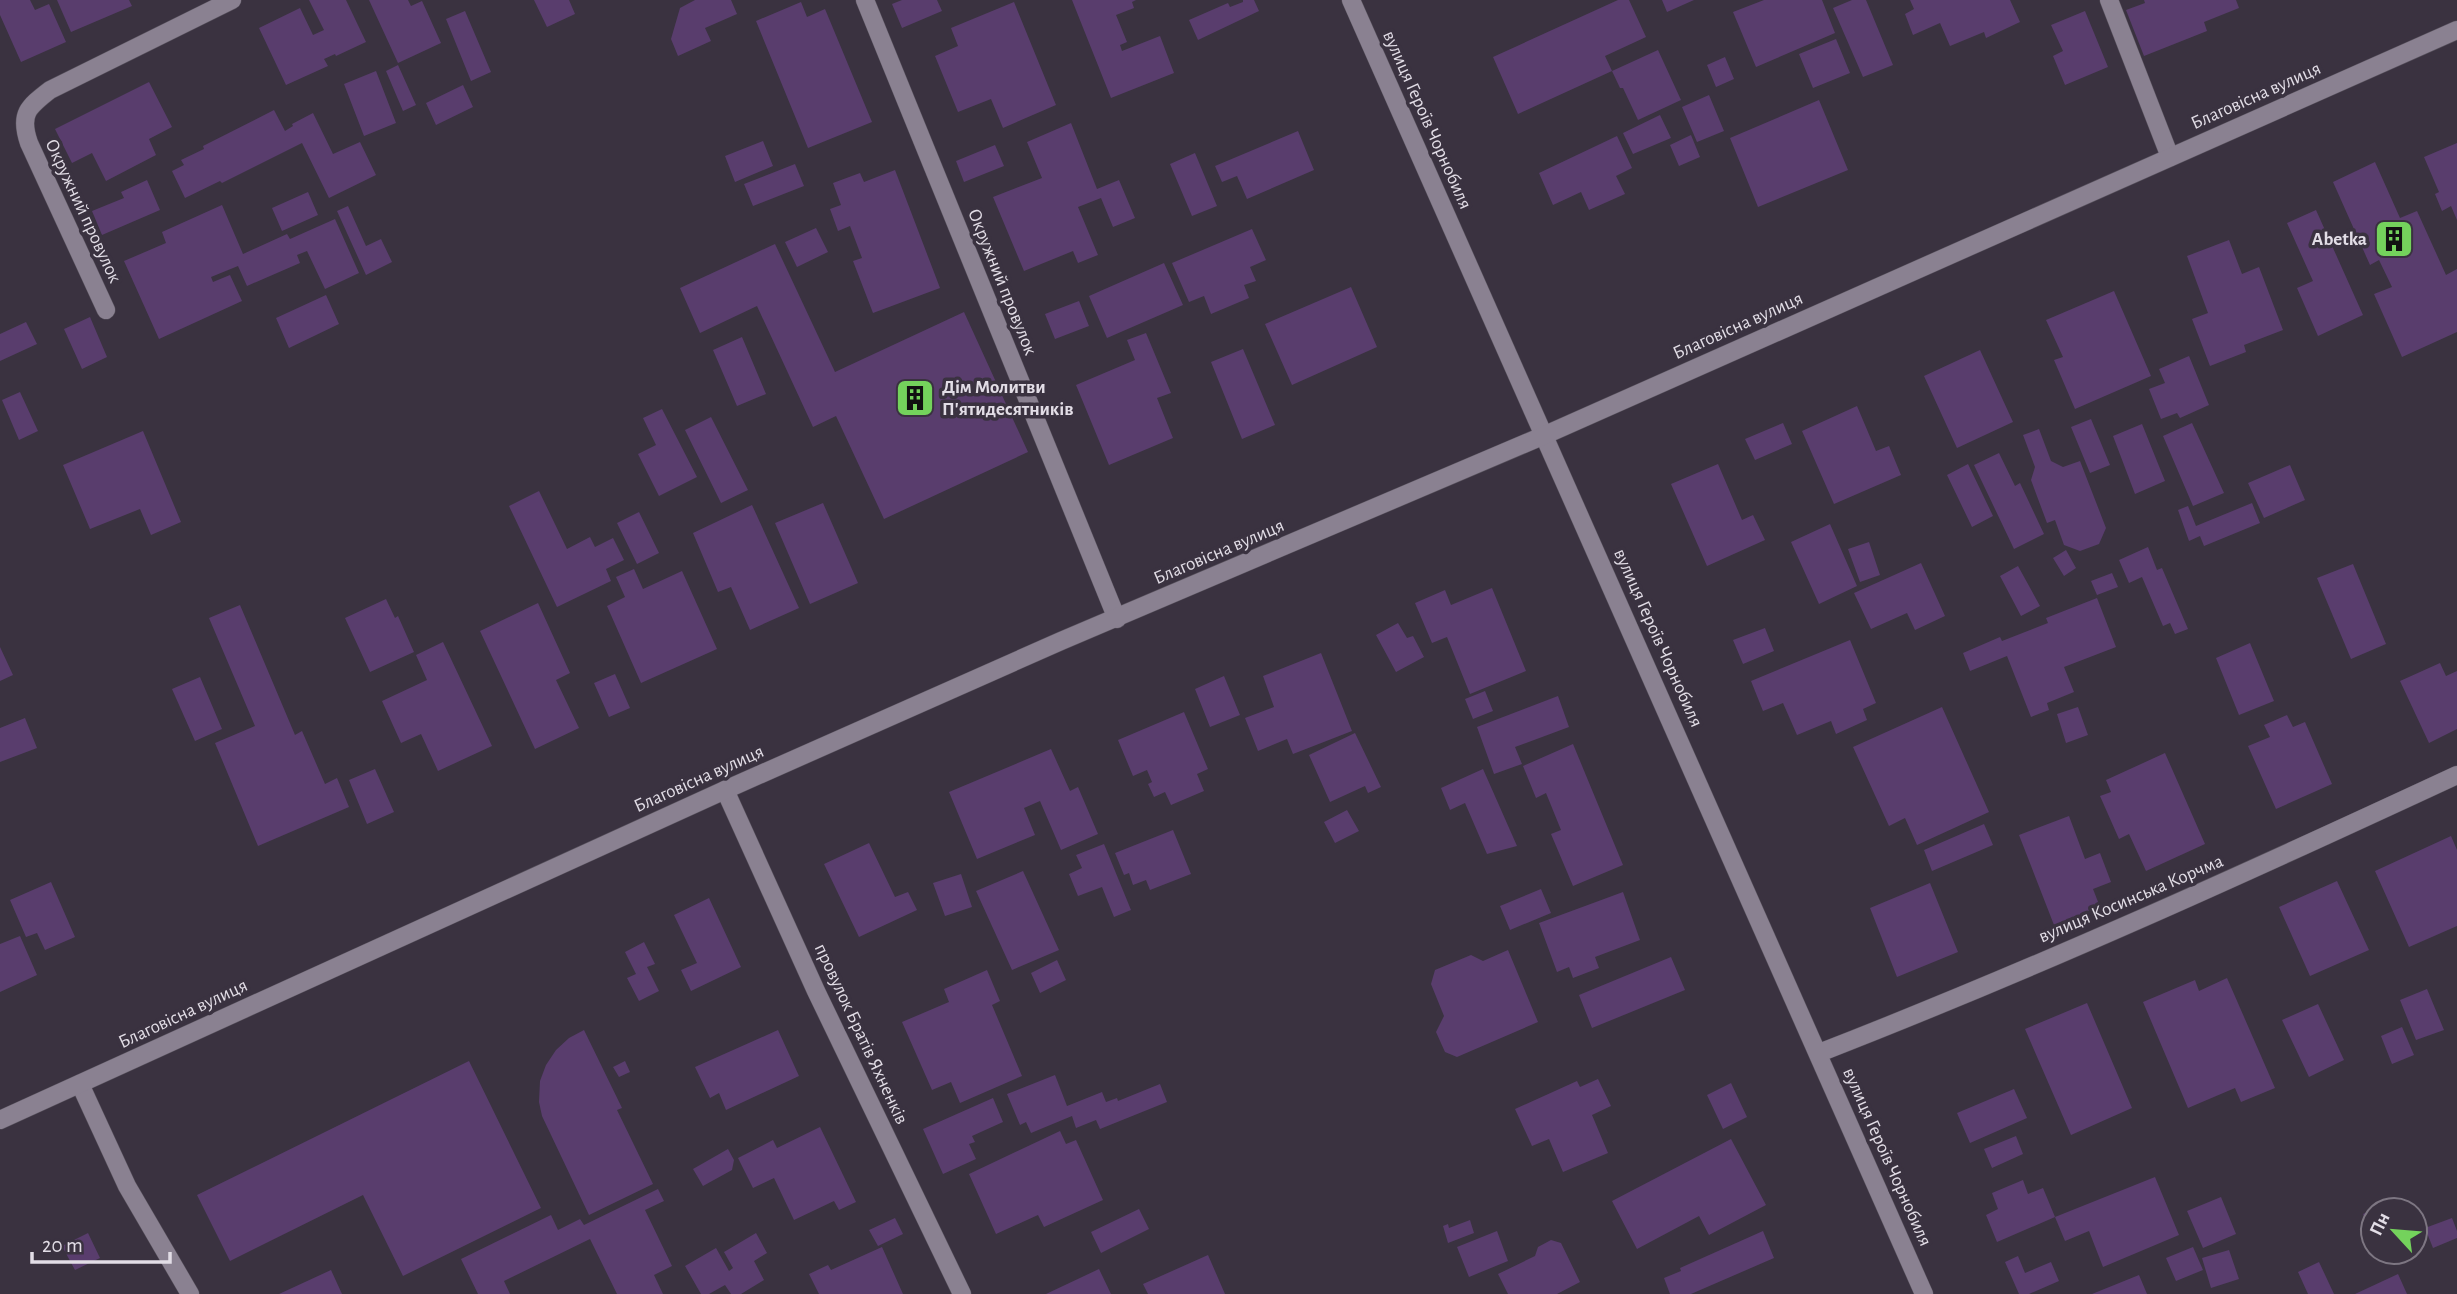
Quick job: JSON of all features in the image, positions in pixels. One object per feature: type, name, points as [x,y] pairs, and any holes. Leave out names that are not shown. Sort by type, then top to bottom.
[{"type":"street","name":"Окружний провулок","points":[[106,310],[29,143],[24,130],[25,116],[30,106],[50,90],[232,0]]},
{"type":"street","name":"Окружний провулок","points":[[865,0],[1117,619]]},
{"type":"street","name":"вулиця Героїв Чорнобиля","points":[[1351,0],[1924,1294]]},
{"type":"street","points":[[2109,0],[2170,157]]},
{"type":"street","name":"Благовісна вулиця","points":[[0,1120],[725,790],[1061,641],[1545,435],[2457,30]]},
{"type":"street","name":"вулиця Косинська Корчма","points":[[1819,1053],[1941,1005],[2255,869],[2457,775]]},
{"type":"street","name":"провулок Братів Яхненків","points":[[725,790],[822,1004],[962,1294]]},
{"type":"street","points":[[80,1084],[127,1186],[190,1294]]},
{"type":"building","points":[[0,0],[30,0],[35,10],[49,4],[66,42],[21,62],[0,15]]},
{"type":"building","points":[[57,0],[129,0],[132,6],[71,32]]},
{"type":"building","points":[[309,0],[346,0],[366,42],[324,59],[328,66],[286,85],[259,28],[300,8],[313,35],[324,30]]},
{"type":"building","points":[[369,0],[408,0],[411,6],[422,1],[441,43],[398,63]]},
{"type":"building","points":[[534,0],[569,0],[575,14],[547,27]]},
{"type":"building","points":[[695,0],[731,0],[737,14],[705,28],[711,41],[678,56],[671,39],[680,8]]},
{"type":"building","points":[[902,0],[937,0],[942,11],[902,28],[892,4]]},
{"type":"building","points":[[1072,0],[1136,0],[1132,2],[1134,8],[1116,15],[1127,42],[1120,45],[1122,51],[1160,36],[1174,73],[1111,98]]},
{"type":"building","points":[[1243,0],[1254,0],[1259,11],[1198,40],[1189,20],[1228,3],[1230,7]]},
{"type":"building","points":[[1618,0],[1629,0],[1646,37],[1605,56],[1612,71],[1518,114],[1493,57]]},
{"type":"building","points":[[1662,0],[1694,0],[1667,12]]},
{"type":"building","points":[[1764,0],[1822,0],[1835,33],[1756,67],[1733,12]]},
{"type":"building","points":[[1852,0],[1866,0],[1893,65],[1863,77],[1833,8]]},
{"type":"building","points":[[1910,0],[2010,0],[2020,22],[1986,38],[1984,32],[1950,46],[1940,23],[1913,35],[1905,14],[1914,9]]},
{"type":"building","points":[[2144,0],[2236,0],[2239,8],[2204,22],[2207,31],[2144,56],[2126,10],[2145,3]]},
{"type":"building","points":[[801,2],[807,17],[825,9],[872,122],[808,148],[756,21]]},
{"type":"building","points":[[1014,2],[1056,105],[1003,128],[991,99],[958,112],[935,56],[958,46],[951,28]]},
{"type":"building","points":[[465,11],[491,72],[471,81],[446,19]]},
{"type":"building","points":[[2085,11],[2108,67],[2065,85],[2053,56],[2063,51],[2051,25]]},
{"type":"building","points":[[1836,39],[1850,73],[1813,88],[1799,54]]},
{"type":"building","points":[[1658,50],[1681,100],[1638,120],[1612,71]]},
{"type":"building","points":[[1725,57],[1734,79],[1716,87],[1707,65]]},
{"type":"building","points":[[398,65],[416,105],[403,111],[386,71]]},
{"type":"building","points":[[376,71],[396,123],[364,136],[344,84]]},
{"type":"building","points":[[149,82],[172,127],[149,139],[156,155],[106,181],[92,153],[72,163],[55,129]]},
{"type":"building","points":[[463,85],[473,107],[436,125],[426,103]]},
{"type":"building","points":[[1709,95],[1724,131],[1697,142],[1682,107]]},
{"type":"building","points":[[1819,100],[1848,170],[1758,207],[1730,138]]},
{"type":"building","points":[[274,110],[285,131],[293,126],[292,124],[313,113],[333,154],[360,142],[376,175],[329,198],[302,143],[222,183],[220,181],[185,198],[172,171],[184,165],[181,160]]},
{"type":"building","points":[[1660,115],[1671,138],[1633,154],[1623,133]]},
{"type":"building","points":[[1071,123],[1097,189],[1119,180],[1135,218],[1113,227],[1101,198],[1078,207],[1098,255],[1078,263],[1073,251],[1024,271],[993,197],[1042,178],[1027,142]]},
{"type":"building","points":[[1298,131],[1314,170],[1247,199],[1237,176],[1222,182],[1215,166]]},
{"type":"building","points":[[1691,135],[1700,157],[1679,166],[1670,145]]},
{"type":"building","points":[[1617,136],[1632,168],[1616,176],[1625,194],[1589,210],[1581,192],[1553,205],[1539,173]]},
{"type":"building","points":[[763,141],[773,166],[735,182],[725,156]]},
{"type":"building","points":[[2457,143],[2457,220],[2451,206],[2442,211],[2435,194],[2439,192],[2424,157]]},
{"type":"building","points":[[995,145],[1004,166],[964,182],[956,161]]},
{"type":"building","points":[[1195,153],[1217,206],[1192,216],[1170,164]]},
{"type":"building","name":"Abetka","points":[[2375,162],[2400,218],[2417,211],[2446,275],[2457,269],[2457,332],[2402,357],[2374,294],[2392,287],[2379,260],[2370,265],[2333,182]]},
{"type":"building","points":[[795,164],[804,186],[753,206],[744,184]]},
{"type":"building","points":[[895,170],[940,288],[873,313],[853,261],[862,258],[850,226],[838,231],[830,209],[841,205],[833,183],[860,173],[864,182]]},
{"type":"building","points":[[147,180],[160,210],[102,235],[92,211],[124,198],[121,192]]},
{"type":"building","points":[[308,192],[318,215],[282,231],[272,208]]},
{"type":"building","points":[[222,205],[243,254],[287,234],[290,239],[335,219],[359,273],[325,289],[307,251],[297,255],[300,263],[247,286],[238,266],[211,277],[213,282],[230,275],[242,301],[159,339],[124,261],[166,243],[162,232]]},
{"type":"building","points":[[348,206],[366,246],[381,239],[392,262],[366,275],[337,211]]},
{"type":"building","points":[[2316,210],[2363,315],[2318,336],[2297,288],[2313,281],[2287,223]]},
{"type":"building","points":[[816,228],[828,252],[797,267],[785,242]]},
{"type":"building","points":[[1252,229],[1266,260],[1250,267],[1256,281],[1244,285],[1249,298],[1211,314],[1204,296],[1189,302],[1172,263]]},
{"type":"building","points":[[2229,240],[2242,274],[2259,267],[2283,330],[2244,345],[2246,352],[2210,366],[2192,319],[2208,313],[2187,256]]},
{"type":"building","name":"Дім Молитви П'ятидесятників","points":[[775,244],[835,372],[964,312],[1028,452],[884,519],[836,416],[813,427],[757,306],[700,333],[680,288]]},
{"type":"building","points":[[1164,263],[1183,305],[1107,338],[1089,296]]},
{"type":"building","points":[[1351,287],[1377,347],[1292,385],[1265,324]]},
{"type":"building","points":[[2114,291],[2151,376],[2075,409],[2054,360],[2063,357],[2046,320]]},
{"type":"building","points":[[326,295],[339,324],[289,348],[276,318]]},
{"type":"building","points":[[1079,301],[1089,326],[1055,339],[1045,314]]},
{"type":"building","points":[[90,317],[107,357],[82,369],[64,329]]},
{"type":"building","points":[[26,322],[37,344],[0,361],[0,334]]},
{"type":"building","points":[[1146,333],[1171,393],[1157,398],[1173,438],[1109,465],[1076,385],[1135,360],[1127,340]]},
{"type":"building","points":[[742,337],[766,394],[737,406],[713,350]]},
{"type":"building","points":[[1243,349],[1275,425],[1242,439],[1211,362]]},
{"type":"building","points":[[1980,350],[2013,422],[1957,448],[1924,376]]},
{"type":"building","points":[[2189,356],[2209,405],[2180,418],[2177,413],[2161,419],[2149,389],[2165,383],[2159,369]]},
{"type":"building","points":[[20,392],[38,431],[19,440],[2,400]]},
{"type":"building","points":[[1857,406],[1876,451],[1889,446],[1901,475],[1834,504],[1802,431]]},
{"type":"building","points":[[662,409],[697,477],[659,496],[638,454],[656,445],[643,418]]},
{"type":"building","points":[[711,417],[748,490],[721,503],[685,430]]},
{"type":"building","points":[[2091,419],[2110,465],[2090,473],[2071,427]]},
{"type":"building","points":[[1783,423],[1792,444],[1755,460],[1745,439]]},
{"type":"building","points":[[2192,423],[2224,493],[2193,506],[2163,436]]},
{"type":"building","points":[[2142,424],[2165,481],[2135,494],[2113,436]]},
{"type":"building","points":[[2039,429],[2051,461],[2063,467],[2080,461],[2106,528],[2099,544],[2080,551],[2064,545],[2055,520],[2047,523],[2031,480],[2035,467],[2023,435]]},
{"type":"building","points":[[143,431],[181,522],[151,535],[140,509],[90,529],[63,465]]},
{"type":"building","points":[[1999,453],[2015,486],[2020,483],[2044,534],[2014,549],[1974,465]]},
{"type":"building","points":[[1718,464],[1742,520],[1753,515],[1765,540],[1707,566],[1671,484]]},
{"type":"building","points":[[1968,464],[1993,516],[1972,527],[1947,475]]},
{"type":"building","points":[[2290,465],[2305,500],[2264,518],[2248,483]]},
{"type":"building","points":[[539,491],[567,549],[590,537],[595,547],[613,538],[624,560],[606,569],[611,581],[557,607],[509,506]]},
{"type":"building","points":[[823,503],[858,583],[810,604],[775,523]]},
{"type":"building","points":[[2252,503],[2260,523],[2204,546],[2200,536],[2189,541],[2178,510],[2188,506],[2196,526]]},
{"type":"building","points":[[752,505],[799,608],[750,630],[731,587],[718,592],[693,533]]},
{"type":"building","points":[[639,512],[659,553],[637,564],[617,523]]},
{"type":"building","points":[[1830,524],[1857,586],[1819,604],[1791,542]]},
{"type":"building","points":[[1869,542],[1880,575],[1860,582],[1848,549]]},
{"type":"building","points":[[2148,547],[2157,570],[2162,568],[2188,629],[2175,634],[2170,623],[2163,626],[2142,577],[2129,583],[2119,560]]},
{"type":"building","points":[[2066,550],[2076,568],[2064,576],[2053,558]]},
{"type":"building","points":[[1921,563],[1945,616],[1915,630],[1907,613],[1871,629],[1854,593]]},
{"type":"building","points":[[2353,564],[2386,644],[2351,659],[2317,578]]},
{"type":"building","points":[[2018,566],[2040,606],[2021,616],[2000,576]]},
{"type":"building","points":[[634,569],[643,589],[682,571],[717,649],[641,683],[607,606],[625,597],[616,577]]},
{"type":"building","points":[[2112,573],[2118,587],[2097,595],[2091,581]]},
{"type":"building","points":[[1492,588],[1526,671],[1470,694],[1447,637],[1432,643],[1415,603],[1445,590],[1451,605]]},
{"type":"building","points":[[2097,598],[2116,647],[2064,667],[2074,692],[2047,703],[2049,710],[2031,717],[2007,656],[1970,671],[1963,653],[2000,637],[2002,641],[2048,623],[2046,618]]},
{"type":"building","points":[[386,599],[395,618],[398,616],[414,652],[370,672],[345,618]]},
{"type":"building","points":[[538,603],[570,673],[556,680],[579,728],[535,749],[480,631]]},
{"type":"building","points":[[240,605],[295,735],[302,731],[325,784],[337,778],[349,807],[258,846],[215,743],[255,726],[209,618]]},
{"type":"building","points":[[1398,623],[1407,638],[1413,636],[1424,657],[1396,672],[1376,635]]},
{"type":"building","points":[[1765,628],[1774,651],[1743,664],[1733,640]]},
{"type":"building","points":[[1850,640],[1876,703],[1863,709],[1867,720],[1836,734],[1831,721],[1797,735],[1783,703],[1763,711],[1751,681]]},
{"type":"building","points":[[443,642],[492,746],[438,771],[421,734],[401,743],[382,701],[427,680],[416,655]]},
{"type":"building","points":[[2250,643],[2274,701],[2239,715],[2216,658]]},
{"type":"building","points":[[0,647],[13,675],[0,681]]},
{"type":"building","points":[[1321,653],[1352,731],[1293,754],[1287,739],[1258,751],[1245,718],[1274,707],[1263,676]]},
{"type":"building","points":[[2440,663],[2446,676],[2457,671],[2457,729],[2429,743],[2400,681]]},
{"type":"building","points":[[615,674],[630,708],[609,717],[594,683]]},
{"type":"building","points":[[1224,676],[1240,715],[1210,727],[1195,689]]},
{"type":"building","points":[[200,677],[222,729],[195,741],[172,689]]},
{"type":"building","points":[[1485,691],[1493,711],[1473,719],[1465,699]]},
{"type":"building","points":[[1558,696],[1569,727],[1515,747],[1522,764],[1494,774],[1477,727]]},
{"type":"building","points":[[1942,707],[1989,812],[1917,845],[1905,818],[1889,826],[1853,747]]},
{"type":"building","points":[[2078,707],[2088,735],[2066,743],[2057,714]]},
{"type":"building","points":[[1184,712],[1208,769],[1197,774],[1204,791],[1171,805],[1165,792],[1154,797],[1148,784],[1152,782],[1147,770],[1133,776],[1118,740]]},
{"type":"building","points":[[2287,715],[2293,727],[2305,722],[2332,784],[2276,809],[2248,746],[2270,737],[2264,725]]},
{"type":"building","points":[[25,718],[37,748],[0,762],[0,728]]},
{"type":"building","points":[[1355,733],[1381,787],[1368,793],[1365,786],[1330,802],[1309,755]]},
{"type":"building","points":[[1573,744],[1623,865],[1573,886],[1551,834],[1561,830],[1546,793],[1536,798],[1523,766]]},
{"type":"building","points":[[1051,749],[1070,791],[1078,787],[1098,834],[1061,850],[1040,801],[1024,808],[1035,835],[977,859],[949,792]]},
{"type":"building","points":[[2165,753],[2205,844],[2146,871],[2129,834],[2119,839],[2100,796],[2111,792],[2106,780]]},
{"type":"building","points":[[375,769],[394,812],[367,824],[349,780]]},
{"type":"building","points":[[1483,769],[1517,846],[1487,854],[1465,803],[1450,810],[1441,788]]},
{"type":"building","points":[[1347,810],[1359,831],[1335,843],[1324,822]]},
{"type":"building","points":[[2069,816],[2085,859],[2100,853],[2111,882],[2093,889],[2100,907],[2054,925],[2019,835]]},
{"type":"building","points":[[1984,824],[1993,845],[1932,871],[1924,850]]},
{"type":"building","points":[[1173,830],[1191,874],[1150,890],[1146,880],[1133,885],[1129,873],[1124,875],[1115,853]]},
{"type":"building","points":[[2451,836],[2457,850],[2457,926],[2409,947],[2375,871]]},
{"type":"building","points":[[869,843],[895,897],[908,892],[917,910],[859,937],[824,864]]},
{"type":"building","points":[[1104,844],[1131,910],[1114,917],[1102,887],[1078,896],[1069,874],[1082,868],[1076,855]]},
{"type":"building","points":[[1023,871],[1059,950],[1012,970],[976,891]]},
{"type":"building","points":[[961,874],[972,907],[945,916],[933,883]]},
{"type":"building","points":[[2337,881],[2369,950],[2310,976],[2279,907]]},
{"type":"building","points":[[51,882],[75,937],[45,950],[37,933],[26,937],[10,900]]},
{"type":"building","points":[[1930,883],[1958,952],[1897,977],[1870,908]]},
{"type":"building","points":[[1541,889],[1551,913],[1510,930],[1500,906]]},
{"type":"building","points":[[1623,892],[1640,940],[1595,957],[1599,968],[1573,978],[1569,967],[1557,972],[1539,923]]},
{"type":"building","points":[[709,898],[741,967],[691,991],[681,970],[697,963],[674,915]]},
{"type":"building","points":[[20,936],[37,975],[0,992],[0,944]]},
{"type":"building","points":[[644,942],[655,964],[647,967],[659,991],[639,1001],[627,978],[636,974],[625,952]]},
{"type":"building","points":[[1508,950],[1538,1022],[1457,1057],[1445,1052],[1436,1032],[1444,1016],[1431,984],[1435,970],[1471,955],[1483,961]]},
{"type":"building","points":[[1671,957],[1685,990],[1592,1028],[1579,995]]},
{"type":"building","points":[[1057,960],[1066,980],[1040,993],[1031,973]]},
{"type":"building","points":[[987,970],[1000,1001],[992,1005],[1022,1076],[960,1103],[951,1082],[932,1090],[902,1022],[949,1002],[944,989]]},
{"type":"building","points":[[2227,978],[2275,1088],[2241,1102],[2235,1088],[2188,1108],[2143,1002],[2195,980],[2199,991]]},
{"type":"building","points":[[2427,989],[2444,1030],[2416,1040],[2400,1000]]},
{"type":"building","points":[[2087,1003],[2132,1108],[2071,1135],[2025,1029]]},
{"type":"building","points":[[2318,1004],[2344,1060],[2309,1077],[2282,1020]]},
{"type":"building","points":[[2402,1027],[2414,1055],[2392,1064],[2381,1036]]},
{"type":"building","points":[[584,1030],[622,1108],[617,1110],[653,1184],[589,1215],[542,1116],[539,1102],[540,1081],[546,1065],[556,1050],[569,1038]]},
{"type":"building","points":[[778,1030],[799,1076],[726,1110],[719,1093],[710,1098],[695,1067]]},
{"type":"building","points":[[469,1061],[541,1208],[403,1276],[363,1195],[230,1261],[197,1195]]},
{"type":"building","points":[[625,1061],[630,1072],[619,1077],[613,1067]]},
{"type":"building","points":[[1055,1075],[1067,1106],[1102,1092],[1106,1102],[1117,1098],[1118,1101],[1160,1084],[1167,1102],[1100,1129],[1096,1120],[1076,1128],[1072,1116],[1031,1133],[1026,1122],[1020,1125],[1007,1094]]},
{"type":"building","points":[[1598,1079],[1611,1106],[1592,1115],[1608,1153],[1563,1172],[1549,1139],[1532,1146],[1515,1109],[1577,1081],[1580,1087]]},
{"type":"building","points":[[1731,1083],[1747,1117],[1723,1129],[1707,1095]]},
{"type":"building","points":[[2014,1089],[2027,1118],[1970,1143],[1957,1113]]},
{"type":"building","points":[[993,1098],[1003,1122],[972,1136],[975,1142],[969,1144],[976,1159],[943,1174],[923,1129]]},
{"type":"building","points":[[820,1127],[856,1202],[839,1210],[834,1201],[794,1220],[774,1178],[753,1188],[738,1158],[773,1140],[777,1148]]},
{"type":"building","points":[[1060,1131],[1066,1144],[1076,1140],[1103,1200],[1044,1227],[1038,1215],[996,1234],[969,1174]]},
{"type":"building","points":[[2016,1136],[2023,1154],[1992,1168],[1984,1149]]},
{"type":"building","points":[[1731,1139],[1766,1205],[1709,1235],[1699,1216],[1637,1249],[1612,1201]]},
{"type":"building","points":[[728,1149],[734,1160],[732,1170],[703,1186],[693,1169]]},
{"type":"building","points":[[2155,1177],[2179,1235],[2103,1267],[2089,1231],[2065,1241],[2055,1217]]},
{"type":"building","points":[[2023,1180],[2028,1194],[2043,1188],[2055,1217],[1997,1242],[1986,1215],[1998,1209],[1992,1193]]},
{"type":"building","points":[[658,1189],[664,1201],[645,1210],[672,1266],[654,1275],[663,1294],[617,1294],[590,1239],[504,1281],[510,1294],[478,1294],[461,1259],[551,1215],[558,1230],[580,1219],[584,1225]]},
{"type":"building","points":[[2221,1197],[2236,1234],[2203,1248],[2187,1211]]},
{"type":"building","points":[[1139,1209],[1149,1229],[1101,1253],[1091,1232]]},
{"type":"building","points":[[895,1218],[903,1234],[878,1246],[869,1230]]},
{"type":"building","points":[[2452,1218],[2457,1238],[2433,1248],[2429,1238],[2429,1227]]},
{"type":"building","points":[[1470,1220],[1474,1233],[1448,1243],[1443,1226],[1448,1224],[1449,1228]]},
{"type":"building","points":[[1497,1231],[1508,1261],[1469,1277],[1457,1247]]},
{"type":"building","points":[[1763,1231],[1774,1258],[1691,1294],[1670,1294],[1664,1278],[1681,1271],[1680,1268]]},
{"type":"building","points":[[88,1233],[100,1258],[75,1270],[62,1246]]},
{"type":"building","points":[[756,1233],[767,1253],[754,1261],[764,1280],[741,1294],[731,1294],[725,1285],[709,1294],[701,1294],[685,1266],[716,1248],[729,1271],[733,1268],[724,1252]]},
{"type":"building","points":[[1551,1240],[1561,1243],[1580,1282],[1557,1294],[1508,1294],[1498,1274],[1535,1256],[1538,1247]]},
{"type":"building","points":[[882,1247],[903,1294],[819,1294],[809,1274],[828,1265],[831,1270]]},
{"type":"building","points":[[2193,1247],[2203,1270],[2176,1281],[2166,1258]]},
{"type":"building","points":[[2229,1250],[2239,1279],[2211,1288],[2202,1258]]},
{"type":"building","points":[[1208,1255],[1225,1294],[1148,1294],[1143,1284]]},
{"type":"building","points":[[2018,1256],[2025,1273],[2051,1262],[2059,1281],[2029,1294],[2019,1294],[2005,1262]]},
{"type":"building","points":[[2319,1262],[2334,1294],[2308,1294],[2298,1272]]},
{"type":"building","points":[[1099,1269],[1111,1294],[1046,1294]]},
{"type":"building","points":[[331,1270],[342,1294],[279,1294]]},
{"type":"building","points":[[2398,1274],[2407,1294],[2355,1294]]},
{"type":"building","points":[[2139,1275],[2147,1294],[2092,1294]]},
{"type":"place","name":"Abetka","points":[[2394,239]]},
{"type":"place","name":"Дім Молитви П'ятидесятників","points":[[915,398]]}]
